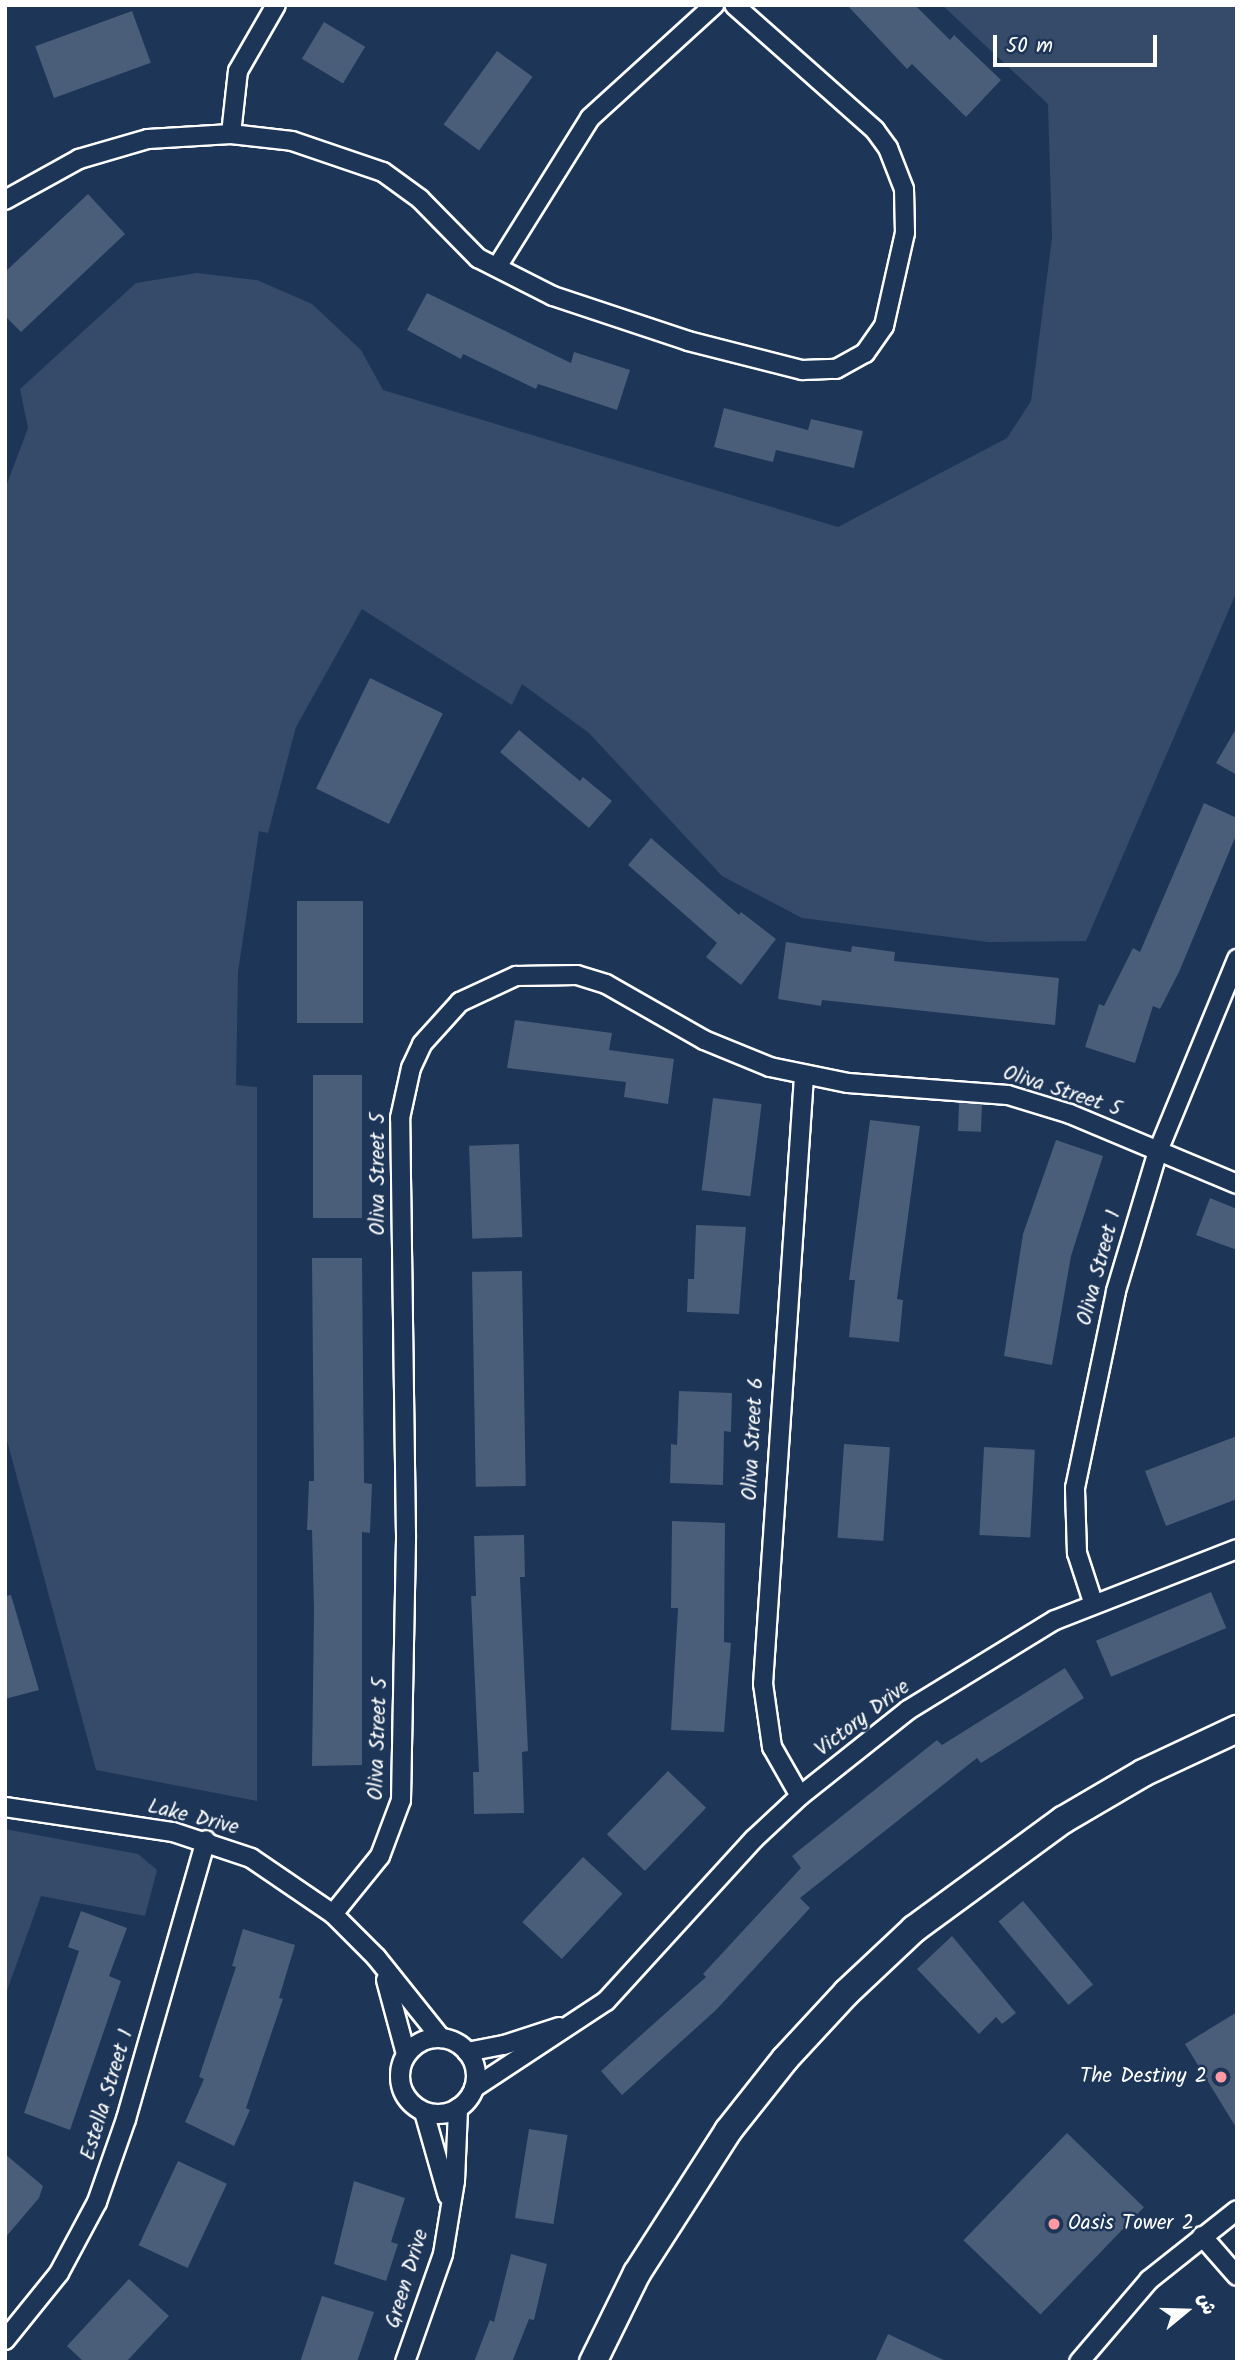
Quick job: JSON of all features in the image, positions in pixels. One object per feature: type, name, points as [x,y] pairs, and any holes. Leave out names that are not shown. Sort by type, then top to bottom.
[{"type":"main road","points":[[593,2362],[637,2273],[728,2131],[785,2059],[847,1992],[914,1929],[1063,1820],[1143,1773],[1237,1729]]},
{"type":"street","points":[[231,134],[238,71],[276,5]]},
{"type":"street","points":[[496,267],[590,118],[713,5]]},
{"type":"street","points":[[5,200],[46,174],[113,147],[175,135],[231,134],[328,150],[383,172],[420,200],[462,246],[496,267],[583,307],[803,370],[836,369],[865,353],[884,326],[905,233],[906,211],[898,168],[875,130],[734,5]]},
{"type":"street","name":"Oliva Street 1","points":[[1093,1602],[1074,1532],[1077,1468],[1116,1291],[1158,1151],[1237,959]]},
{"type":"street","name":"Oliva Street 5","points":[[334,1914],[380,1856],[397,1820],[402,1790],[405,1410],[399,1145],[404,1093],[422,1044],[460,1002],[487,987],[546,972],[606,984],[704,1040],[804,1077],[1008,1095],[1158,1151],[1237,1184]]},
{"type":"street","name":"Oliva Street 6","points":[[800,1796],[772,1747],[763,1684],[804,1077]]},
{"type":"street","name":"Victory Drive","points":[[474,2088],[582,2018],[621,1987],[754,1839],[800,1796],[908,1710],[1022,1639],[1093,1602],[1237,1549]]},
{"type":"street","name":"Lake Drive","points":[[5,1807],[206,1840],[251,1858],[334,1914],[376,1958],[441,2038]]},
{"type":"street","name":"Estella Street 1","points":[[5,2340],[59,2273],[97,2202],[127,2119],[206,1840]]},
{"type":"street","name":"Lake Drive","points":[[376,1958],[400,2021],[406,2054]]},
{"type":"street","name":"Victory Drive","points":[[467,2052],[505,2045],[582,2018]]},
{"type":"street","points":[[441,2038],[467,2052],[476,2075],[474,2088],[458,2108],[447,2113],[424,2112],[404,2094],[400,2081],[406,2054],[416,2045],[441,2038]]},
{"type":"street","name":"Green Drive","points":[[405,2362],[437,2275],[451,2210],[458,2108]]},
{"type":"street","name":"Green Drive","points":[[424,2112],[451,2210]]},
{"type":"street","points":[[1079,2362],[1149,2280],[1237,2210]]},
{"type":"street","points":[[1202,2236],[1237,2276]]},
{"type":"shaded area","points":[[942,5],[1237,5],[1237,591],[1086,941],[988,942],[802,918],[722,876],[589,733],[522,684],[512,705],[362,609],[296,727],[268,833],[259,831],[238,972],[236,1085],[257,1087],[257,1801],[96,1770],[5,1433],[5,489],[28,428],[20,389],[136,283],[197,273],[257,280],[312,304],[361,350],[383,390],[838,527],[1007,438],[1031,401],[1052,238],[1048,104]]},
{"type":"shaded area","points":[[5,1829],[138,1854],[157,1870],[145,1916],[41,1896],[5,1996]]},
{"type":"building","points":[[847,5],[915,5],[950,40],[954,35],[1001,80],[966,117],[912,64],[907,69]]},
{"type":"building","points":[[132,11],[151,63],[54,98],[35,46]]},
{"type":"building","points":[[324,22],[365,47],[343,84],[302,59]]},
{"type":"building","points":[[497,51],[533,77],[479,150],[444,125]]},
{"type":"building","points":[[88,194],[125,234],[21,332],[5,316],[5,272]]},
{"type":"building","points":[[427,293],[571,363],[574,352],[630,370],[617,410],[538,384],[536,389],[463,354],[461,359],[407,330]]},
{"type":"building","points":[[724,408],[808,430],[811,419],[863,431],[854,468],[776,450],[773,462],[714,447]]},
{"type":"building","points":[[370,678],[443,714],[389,824],[316,789]]},
{"type":"building","points":[[1237,727],[1237,775],[1216,763]]},
{"type":"building","points":[[519,730],[580,781],[583,777],[612,801],[589,828],[500,752]]},
{"type":"building","points":[[1204,803],[1237,818],[1237,833],[1179,972],[1160,1009],[1153,1006],[1135,1063],[1085,1047],[1099,1004],[1104,1006],[1133,948],[1140,952]]},
{"type":"building","points":[[651,838],[739,915],[741,912],[776,939],[741,985],[706,957],[717,943],[628,865]]},
{"type":"building","points":[[297,901],[363,901],[363,1023],[297,1023]]},
{"type":"building","points":[[786,942],[851,952],[852,946],[895,952],[894,961],[1059,978],[1055,1025],[822,1000],[821,1006],[778,999]]},
{"type":"building","points":[[515,1020],[612,1033],[609,1050],[674,1059],[668,1104],[624,1097],[626,1082],[507,1068]]},
{"type":"building","points":[[313,1075],[362,1075],[362,1218],[313,1218]]},
{"type":"building","points":[[713,1098],[762,1104],[750,1196],[702,1190]]},
{"type":"building","points":[[959,1103],[982,1104],[981,1132],[958,1131]]},
{"type":"building","points":[[870,1120],[920,1126],[897,1299],[903,1300],[899,1342],[849,1337],[855,1280],[849,1280]]},
{"type":"building","points":[[1056,1140],[1103,1156],[1071,1256],[1052,1365],[1004,1356],[1023,1234]]},
{"type":"building","points":[[519,1144],[522,1237],[472,1239],[469,1146]]},
{"type":"building","points":[[1210,1198],[1237,1209],[1237,1250],[1196,1235]]},
{"type":"building","points":[[696,1225],[746,1227],[739,1314],[687,1312],[688,1279],[694,1279]]},
{"type":"building","points":[[312,1258],[362,1258],[364,1483],[372,1484],[370,1533],[362,1532],[362,1765],[312,1766],[314,1609],[312,1530],[307,1530],[309,1481],[314,1481]]},
{"type":"building","points":[[522,1271],[526,1486],[476,1487],[472,1272]]},
{"type":"building","points":[[679,1391],[732,1393],[731,1432],[724,1431],[723,1485],[670,1483],[671,1444],[677,1445]]},
{"type":"building","points":[[1237,1436],[1237,1499],[1166,1526],[1145,1471]]},
{"type":"building","points":[[844,1444],[890,1447],[883,1541],[837,1538]]},
{"type":"building","points":[[984,1447],[1035,1450],[1030,1538],[979,1535]]},
{"type":"building","points":[[672,1521],[725,1523],[724,1642],[731,1643],[724,1732],[671,1730],[678,1608],[671,1608]]},
{"type":"building","points":[[524,1535],[525,1577],[520,1577],[528,1751],[522,1752],[524,1813],[474,1814],[473,1772],[479,1772],[471,1596],[476,1596],[474,1536]]},
{"type":"building","points":[[1211,1592],[1226,1628],[1111,1677],[1096,1641]]},
{"type":"building","points":[[11,1595],[39,1690],[5,1699],[5,1596]]},
{"type":"building","points":[[1065,1668],[1084,1698],[981,1763],[977,1758],[800,1898],[810,1908],[716,2010],[622,2095],[601,2071],[706,1977],[703,1974],[801,1868],[792,1856],[937,1740],[942,1745]]},
{"type":"building","points":[[668,1771],[706,1808],[645,1871],[607,1834]]},
{"type":"building","points":[[583,1857],[622,1894],[562,1959],[522,1922]]},
{"type":"building","points":[[1023,1901],[1093,1984],[1069,2005],[998,1922]]},
{"type":"building","points":[[81,1911],[127,1928],[109,1976],[121,1981],[70,2130],[24,2113],[79,1951],[68,1947]]},
{"type":"building","points":[[243,1929],[295,1945],[279,1998],[283,1999],[246,2108],[250,2110],[234,2146],[185,2122],[204,2079],[199,2077],[236,1967],[232,1966]]},
{"type":"building","points":[[952,1936],[1016,2013],[1002,2024],[996,2017],[979,2034],[917,1969]]},
{"type":"building","name":"The Destiny 2","points":[[1237,2012],[1237,2129],[1185,2044]]},
{"type":"building","points":[[529,2129],[568,2135],[553,2224],[515,2218]]},
{"type":"building","name":"Oasis Tower 2","points":[[1067,2133],[1144,2207],[1040,2315],[963,2240]]},
{"type":"building","points":[[5,2154],[43,2186],[39,2198],[5,2238]]},
{"type":"building","points":[[178,2161],[227,2184],[188,2268],[139,2245]]},
{"type":"building","points":[[354,2181],[405,2198],[391,2242],[398,2244],[386,2281],[334,2264]]},
{"type":"building","points":[[511,2254],[547,2264],[534,2320],[529,2319],[512,2362],[474,2362],[490,2320],[494,2322]]},
{"type":"building","points":[[129,2279],[169,2316],[126,2362],[84,2362],[67,2346]]},
{"type":"building","points":[[322,2296],[374,2312],[357,2362],[300,2362]]},
{"type":"building","points":[[888,2334],[948,2362],[875,2362]]},
{"type":"place","name":"The Destiny 2","points":[[1221,2077]]},
{"type":"place","name":"Oasis Tower 2","points":[[1054,2224]]}]
